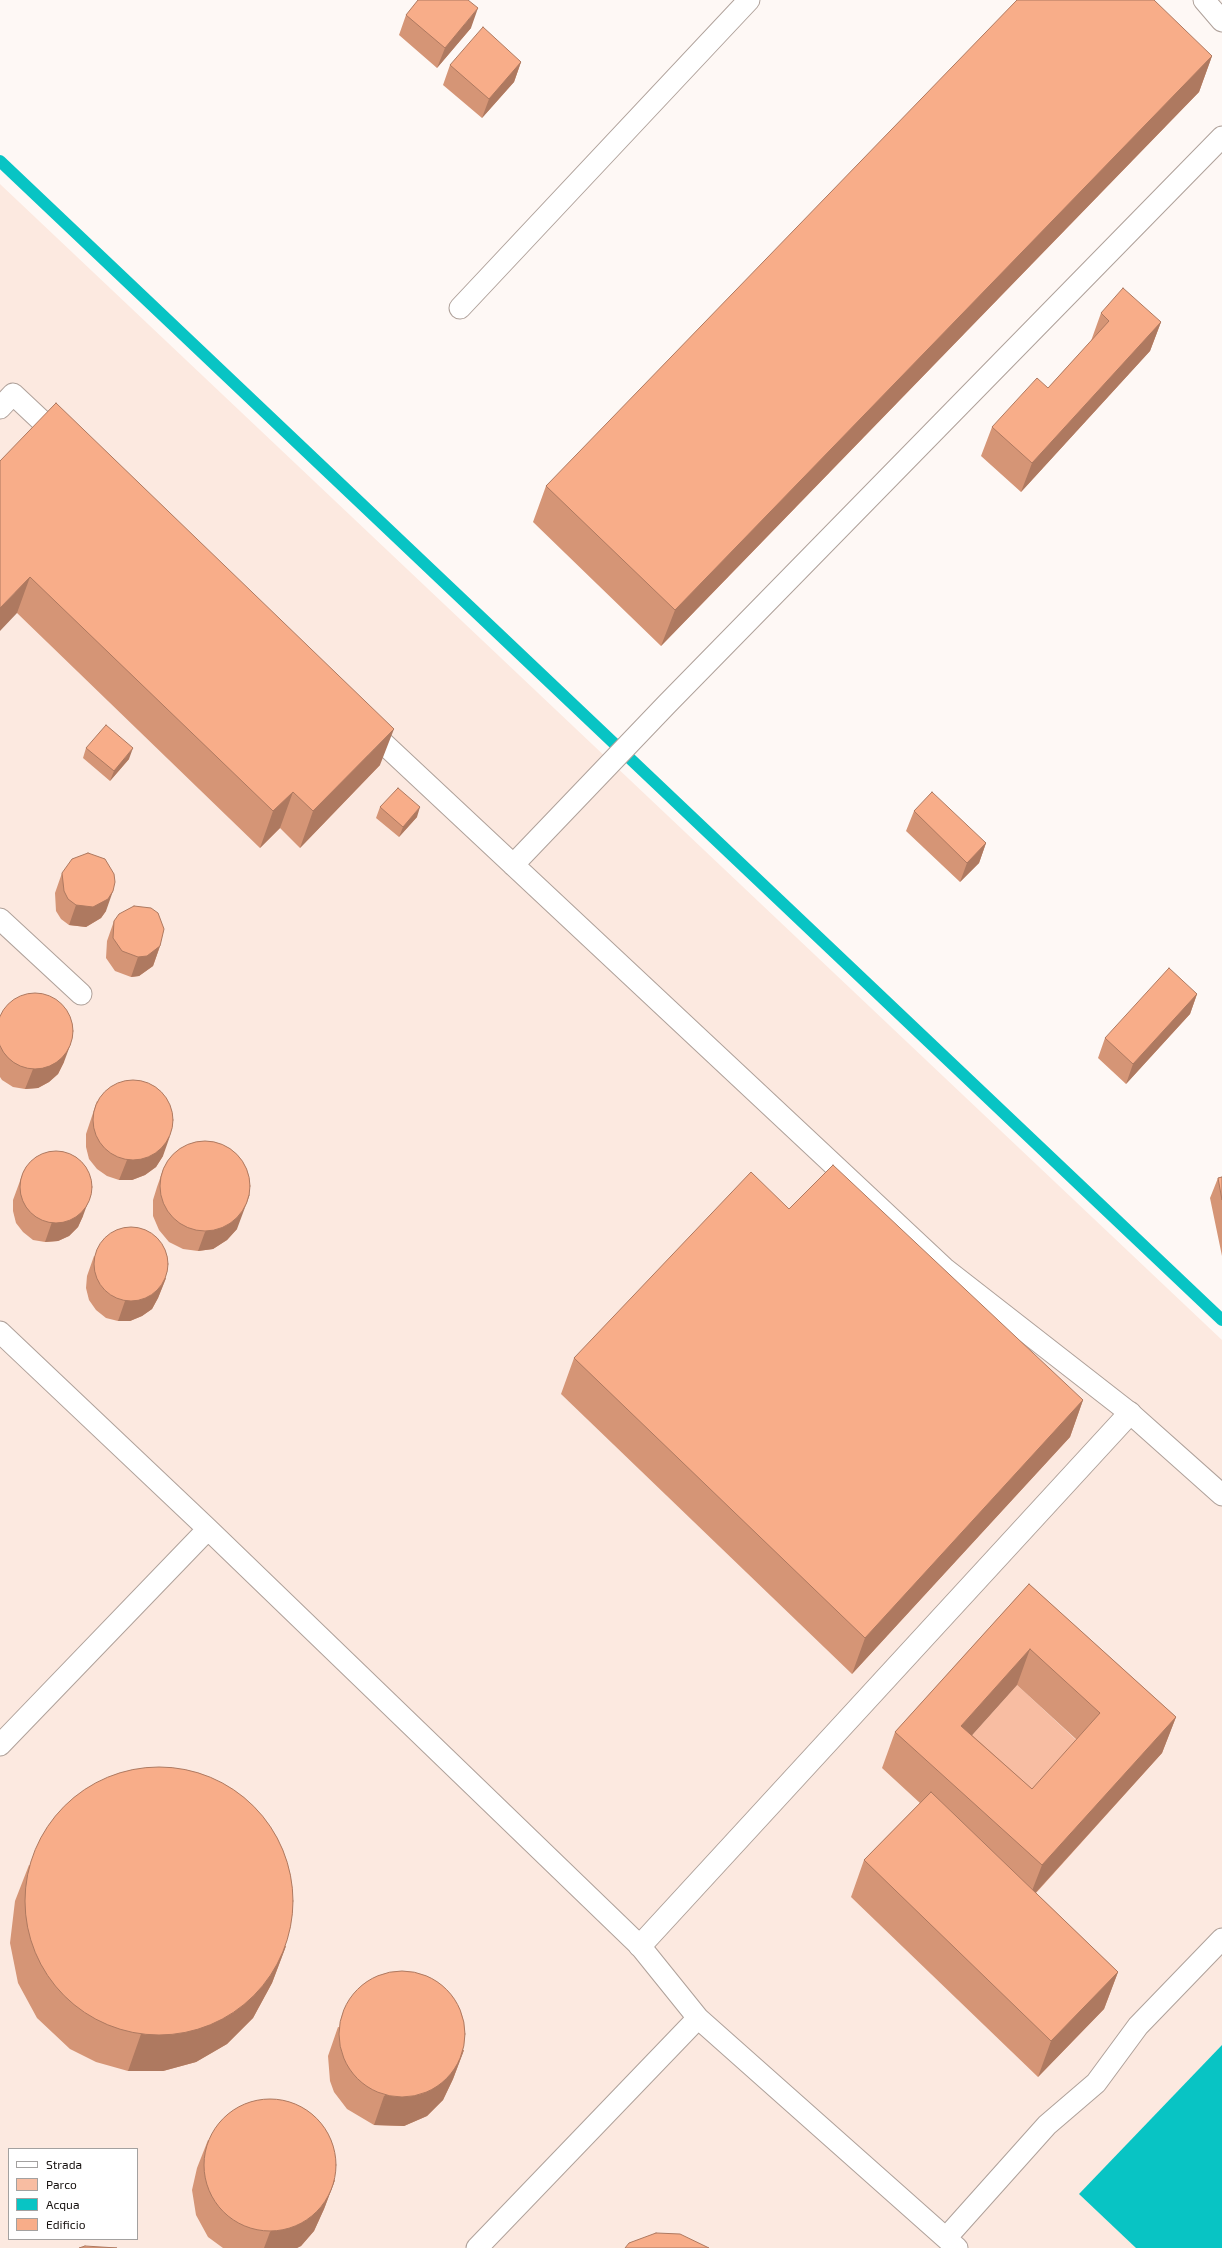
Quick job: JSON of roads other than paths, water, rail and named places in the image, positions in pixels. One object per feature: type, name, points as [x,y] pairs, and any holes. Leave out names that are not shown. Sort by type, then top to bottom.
[{"type":"street","points":[[640,1946],[1130,1413]]},
{"type":"lane","points":[[460,308],[749,0]]},
{"type":"lane","points":[[1204,0],[1222,21]]},
{"type":"lane","points":[[513,865],[668,704],[1222,137]]},
{"type":"lane","points":[[0,408],[13,394],[77,454]]},
{"type":"lane","points":[[350,712],[944,1268],[1130,1413],[1222,1495]]},
{"type":"lane","points":[[0,919],[81,994]]},
{"type":"lane","points":[[0,1332],[208,1529],[640,1946],[698,2018],[952,2243],[1047,2125],[1096,2083],[1138,2026],[1222,1940]]},
{"type":"lane","points":[[0,1745],[208,1529]]},
{"type":"lane","points":[[477,2248],[698,2018]]},
{"type":"water","points":[[1222,2045],[1222,2248],[1136,2248],[1079,2194]]},
{"type":"waterway","points":[[0,161],[1222,1320]]}]
